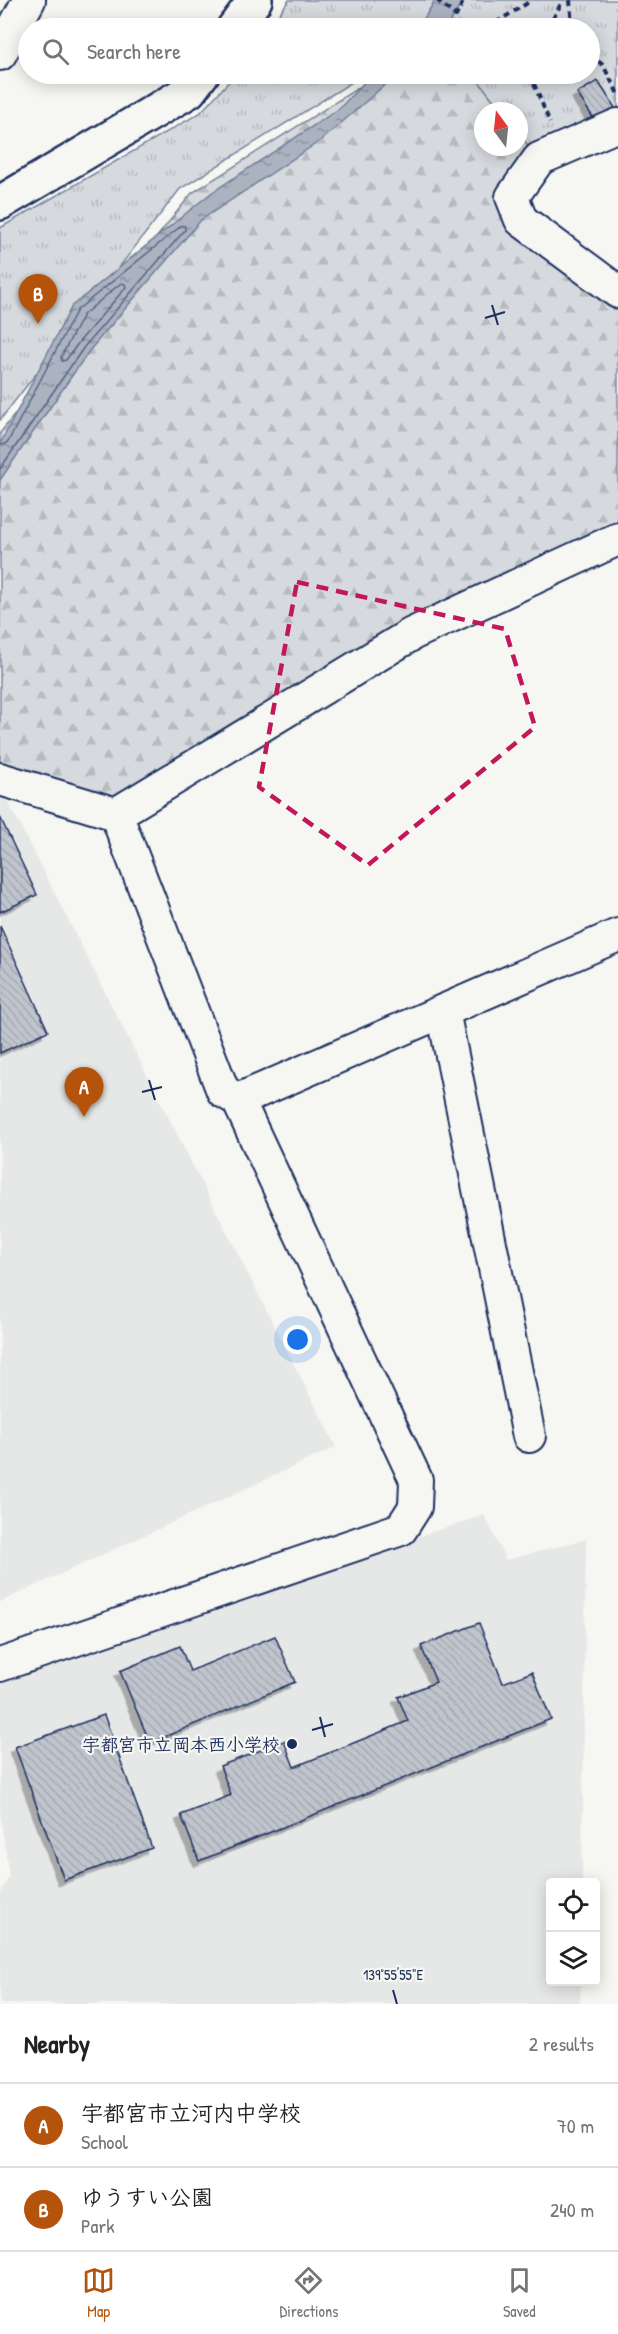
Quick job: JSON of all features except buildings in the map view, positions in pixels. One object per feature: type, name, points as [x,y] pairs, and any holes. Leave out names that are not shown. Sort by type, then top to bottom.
[{"type":"street","points":[[19,18],[29,0]]},
{"type":"street","points":[[242,18],[255,0]]},
{"type":"street","points":[[0,54],[18,20]]},
{"type":"street","points":[[0,203],[189,91],[194,84]]},
{"type":"street","points":[[618,125],[539,159],[512,197],[521,220],[618,292]]},
{"type":"street","points":[[0,779],[116,814],[412,634],[618,539]]},
{"type":"street","points":[[0,1665],[400,1529],[415,1507],[416,1480],[238,1100],[223,1091],[116,814]]},
{"type":"street","points":[[238,1100],[618,935]]},
{"type":"street","points":[[443,1011],[529,1436]]},
{"type":"path","points":[[436,0],[456,16],[464,0]]},
{"type":"path","points":[[503,18],[530,0]]},
{"type":"path","points":[[553,18],[563,0]]},
{"type":"path","points":[[570,0],[571,18]]},
{"type":"path","points":[[600,63],[618,94]]},
{"type":"path","points":[[534,84],[561,151]]},
{"type":"highlighted area","points":[[297,582],[505,629],[535,727],[368,865],[259,787]]},
{"type":"shaded area","points":[[0,786],[336,1447],[0,1602]]},
{"type":"shaded area","name":"宇都宮市立岡本西小学校","points":[[484,1515],[506,1560],[586,1539],[582,1878],[546,1878],[546,1986],[581,1986],[580,2004],[0,2004],[0,1895],[9,1876],[0,1812],[0,1675]]},
{"type":"green space","points":[[289,0],[618,0],[618,125],[539,159],[528,145],[528,102],[495,102],[481,84],[600,84],[600,18],[276,18]]},
{"type":"green space","points":[[227,84],[349,84],[180,189],[0,420],[0,228],[200,113]]},
{"type":"green space","points":[[364,84],[481,84],[495,102],[474,102],[474,156],[528,156],[528,145],[539,159],[512,197],[618,292],[618,539],[116,814],[0,764],[0,433],[192,193]]},
{"type":"water","points":[[435,0],[464,0],[452,18],[425,18]]},
{"type":"water","points":[[363,84],[386,84],[323,139],[201,220],[89,351],[0,480],[0,444],[72,306],[211,193],[339,109]]},
{"type":"place","name":"ゆうすい公園","points":[[38,324]]},
{"type":"place","name":"宇都宮市立河内中学校","points":[[84,1117]]},
{"type":"place","name":"宇都宮市立岡本西小学校","points":[[292,1744]]}]
